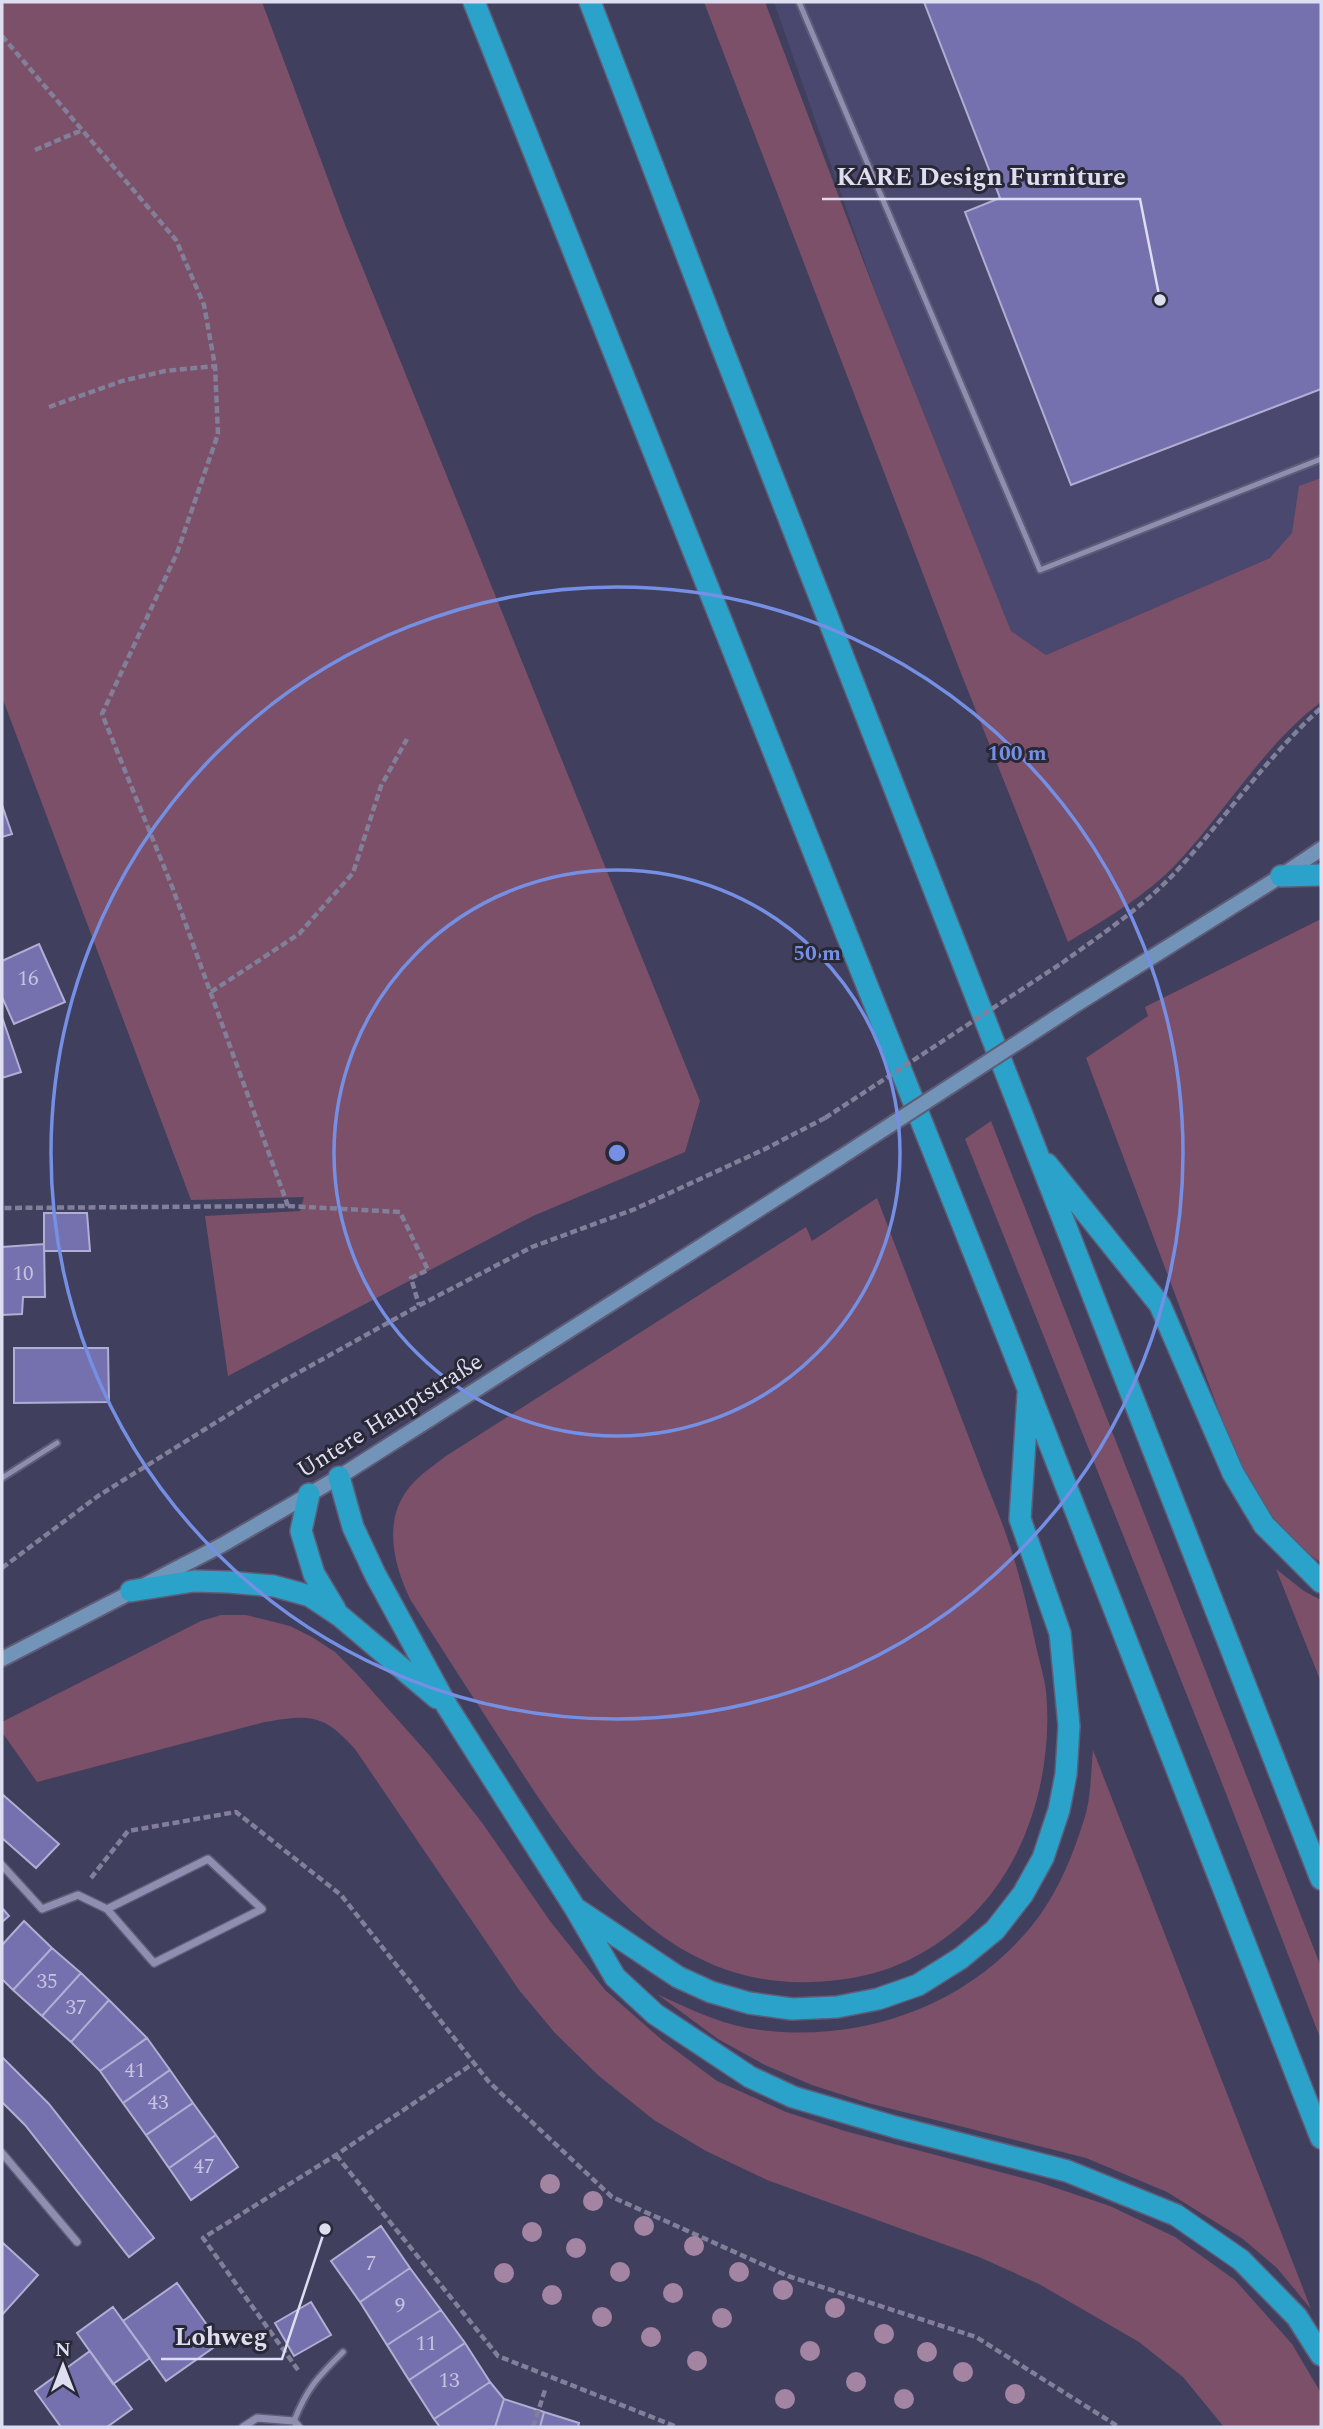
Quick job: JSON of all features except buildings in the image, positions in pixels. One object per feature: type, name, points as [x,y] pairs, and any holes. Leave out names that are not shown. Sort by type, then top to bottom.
[{"type":"highway","points":[[474,2],[1028,1388],[1321,2138]]},
{"type":"highway","points":[[590,2],[720,342],[1321,1879]]},
{"type":"highway","points":[[1281,876],[1321,875]]},
{"type":"highway","points":[[1034,1147],[1160,1305],[1233,1473],[1264,1525],[1321,1582]]},
{"type":"highway","points":[[575,1908],[678,1977],[711,1992],[749,2003],[792,2009],[837,2007],[878,1999],[918,1985],[961,1958],[995,1930],[1023,1894],[1043,1858],[1059,1810],[1066,1774],[1069,1726],[1059,1633],[1020,1519],[1028,1388]]},
{"type":"highway","points":[[339,1477],[353,1527],[364,1551],[447,1706],[575,1908],[615,1977],[655,2014],[750,2077],[793,2097],[840,2112],[1068,2171],[1176,2215],[1241,2260],[1297,2317],[1321,2355]]},
{"type":"highway","points":[[310,1494],[301,1531],[314,1574],[340,1616]]},
{"type":"highway","points":[[131,1591],[194,1581],[274,1586],[310,1596],[340,1616],[447,1706]]},
{"type":"main road","name":"Untere Hauptstraße","points":[[2,1658],[222,1545],[339,1477],[1321,849]]},
{"type":"street","points":[[2,1866],[42,1909],[78,1895],[107,1909],[154,1963],[262,1909],[208,1859],[107,1909]]},
{"type":"street","points":[[2,2153],[77,2242]]},
{"type":"street","points":[[243,2427],[257,2418],[297,2424]]},
{"type":"lane","points":[[799,2],[1040,570],[1321,459]]},
{"type":"lane","points":[[2,1478],[57,1443]]},
{"type":"lane","points":[[297,2424],[310,2387],[343,2352]]},
{"type":"path","points":[[2,36],[176,240],[204,305],[215,366],[218,434],[177,553],[102,714],[173,889],[289,1206]]},
{"type":"path","points":[[35,150],[82,130]]},
{"type":"path","points":[[49,407],[164,371],[215,366]]},
{"type":"path","points":[[2,1568],[98,1496],[276,1385],[420,1305],[532,1247],[635,1209],[825,1118],[1062,963],[1148,898],[1181,867],[1281,748],[1321,708]]},
{"type":"path","points":[[211,992],[299,934],[353,873],[381,786],[407,738]]},
{"type":"path","points":[[2,1208],[289,1206],[400,1212],[428,1270],[411,1278],[420,1305]]},
{"type":"path","points":[[78,1895],[128,1830],[236,1812],[341,1895],[489,2082],[612,2197],[789,2276],[976,2337],[1119,2427]]},
{"type":"path","points":[[310,2387],[203,2238],[336,2155],[474,2063]]},
{"type":"path","points":[[336,2155],[498,2356],[677,2427]]},
{"type":"path","points":[[533,2427],[546,2387]]},
{"type":"shaded area","points":[[2,2],[262,2],[344,222],[700,1101],[685,1152],[533,1216],[228,1376],[205,1216],[300,1211],[304,1197],[191,1200],[2,697]]},
{"type":"shaded area","points":[[704,2],[765,2],[877,297],[1011,631],[1046,655],[1270,558],[1292,533],[1299,486],[1321,478],[1321,702],[1281,738],[1195,843],[1165,875],[1126,906],[1068,942],[959,668]]},
{"type":"shaded area","points":[[774,2],[1321,2],[1321,536],[1046,655],[1011,631],[877,297]]},
{"type":"shaded area","points":[[1321,919],[1321,1563],[1294,1542],[1268,1512],[1242,1472],[1086,1058],[1148,1016],[1145,1007]]},
{"type":"shaded area","points":[[991,1121],[1321,1967],[1321,2040],[1220,1778],[965,1139]]},
{"type":"shaded area","points":[[877,1198],[1015,1561],[1046,1691],[1045,1755],[1031,1820],[1018,1850],[1002,1879],[959,1927],[908,1960],[891,1968],[854,1978],[812,1982],[759,1978],[711,1964],[668,1940],[630,1909],[595,1873],[563,1833],[410,1599],[398,1569],[393,1538],[394,1523],[405,1493],[419,1477],[446,1456],[806,1227],[812,1241]]},
{"type":"shaded area","points":[[1276,1569],[1304,1591],[1321,1600],[1321,1682]]},
{"type":"shaded area","points":[[221,1615],[246,1615],[290,1626],[335,1652],[430,1756],[483,1824],[550,1921],[605,1990],[662,2040],[717,2081],[786,2112],[845,2131],[1038,2182],[1110,2206],[1175,2237],[1235,2280],[1292,2344],[1321,2393],[1321,2427],[1224,2427],[1183,2377],[1139,2342],[1039,2284],[979,2257],[767,2180],[706,2151],[654,2120],[599,2076],[555,2033],[519,1990],[355,1749],[325,1723],[305,1718],[265,1722],[37,1782],[2,1732],[2,1722],[201,1621]]},
{"type":"shaded area","points":[[1093,1750],[1311,2309],[1277,2268],[1243,2239],[1167,2192],[1086,2158],[868,2103],[812,2085],[765,2065],[718,2039],[657,1994],[701,2014],[747,2028],[823,2032],[861,2027],[897,2017],[932,2003],[965,1985],[995,1963],[1023,1936],[1053,1894],[1069,1863],[1086,1813]]},
{"type":"place","name":"KARE Design Furniture","points":[[1160,300]]},
{"type":"place","name":"Lohweg","points":[[325,2229]]}]
